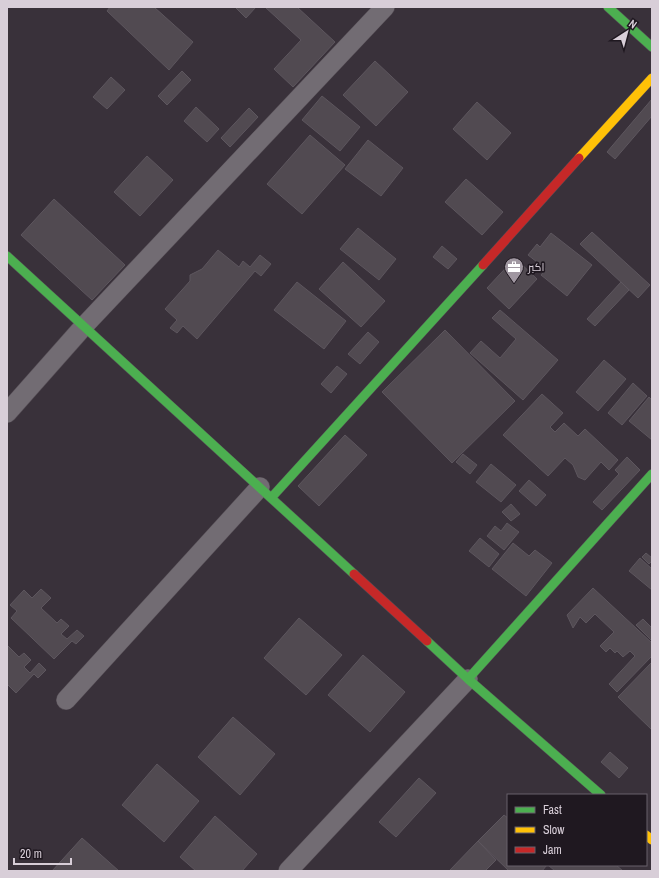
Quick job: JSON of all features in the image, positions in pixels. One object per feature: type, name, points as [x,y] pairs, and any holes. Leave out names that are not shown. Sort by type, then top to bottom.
[{"type":"main road","points":[[608,7],[652,47]]},
{"type":"main road","points":[[266,492],[652,78]]},
{"type":"main road","points":[[7,256],[266,492],[468,679],[600,794]]},
{"type":"main road","points":[[468,679],[652,474]]},
{"type":"street","points":[[7,413],[84,326],[385,7]]},
{"type":"street","points":[[66,700],[266,492]]},
{"type":"street","points":[[288,871],[468,679]]},
{"type":"building","points":[[110,7],[154,7],[193,42],[169,70],[107,11]]},
{"type":"building","points":[[235,7],[256,7],[246,18]]},
{"type":"building","points":[[265,7],[297,7],[335,42],[293,87],[274,69],[301,40]]},
{"type":"building","points":[[375,61],[408,92],[376,126],[343,95]]},
{"type":"building","points":[[182,71],[191,80],[167,105],[158,96]]},
{"type":"building","points":[[111,77],[125,90],[107,109],[93,97]]},
{"type":"building","points":[[322,96],[360,127],[340,151],[302,120]]},
{"type":"building","points":[[652,99],[652,116],[615,159],[607,152]]},
{"type":"building","points":[[477,102],[511,133],[487,160],[453,129]]},
{"type":"building","points":[[196,107],[219,129],[207,142],[184,121]]},
{"type":"building","points":[[249,108],[258,117],[230,147],[221,138]]},
{"type":"building","points":[[310,135],[345,165],[302,214],[267,184]]},
{"type":"building","points":[[368,140],[403,168],[381,196],[345,169]]},
{"type":"building","points":[[147,156],[173,180],[140,216],[114,192]]},
{"type":"building","points":[[466,179],[503,212],[482,235],[445,202]]},
{"type":"building","points":[[54,199],[125,265],[92,300],[21,235]]},
{"type":"building","points":[[358,228],[396,259],[379,280],[340,249]]},
{"type":"building","points":[[592,232],[650,285],[638,298],[580,244]]},
{"type":"building","points":[[551,233],[592,265],[567,296],[541,275],[546,269],[528,255],[537,244],[540,247]]},
{"type":"building","points":[[442,246],[457,259],[448,269],[433,257]]},
{"type":"building","points":[[218,250],[239,267],[243,261],[250,267],[260,255],[271,264],[261,276],[255,271],[197,339],[183,326],[177,333],[170,328],[177,320],[165,309],[190,281],[190,275],[202,269]]},
{"type":"building","points":[[515,258],[537,279],[509,309],[487,288]]},
{"type":"building","points":[[343,262],[385,301],[361,327],[319,289]]},
{"type":"building","points":[[297,282],[346,321],[324,349],[274,310]]},
{"type":"building","points":[[621,282],[629,290],[595,326],[587,319]]},
{"type":"building","points":[[500,310],[558,360],[523,400],[470,353],[481,341],[500,358],[516,339],[492,318]]},
{"type":"building","points":[[445,330],[515,401],[452,463],[382,392]]},
{"type":"building","points":[[368,332],[379,342],[360,364],[348,354]]},
{"type":"building","points":[[604,360],[626,379],[598,411],[576,392]]},
{"type":"building","points":[[337,366],[347,374],[331,393],[321,384]]},
{"type":"building","points":[[633,383],[647,396],[622,425],[608,413]]},
{"type":"building","points":[[542,394],[563,413],[550,427],[555,432],[564,423],[578,436],[585,429],[618,460],[609,470],[601,462],[585,480],[578,477],[573,465],[565,458],[548,476],[503,435]]},
{"type":"building","points":[[649,397],[652,400],[652,440],[629,421]]},
{"type":"building","points":[[345,435],[367,455],[319,506],[298,486]]},
{"type":"building","points":[[463,454],[477,465],[470,474],[456,462]]},
{"type":"building","points":[[627,457],[640,470],[602,510],[593,502],[619,474],[615,470]]},
{"type":"building","points":[[491,464],[516,485],[501,502],[476,482]]},
{"type":"building","points":[[529,480],[546,495],[536,506],[519,491]]},
{"type":"building","points":[[511,504],[520,514],[511,521],[502,512]]},
{"type":"building","points":[[507,523],[519,532],[504,550],[487,536],[495,526],[501,531]]},
{"type":"building","points":[[480,538],[499,554],[489,567],[469,551]]},
{"type":"building","points":[[513,543],[529,556],[535,550],[552,563],[526,596],[492,569]]},
{"type":"building","points":[[646,553],[652,558],[652,561],[649,564],[642,557]]},
{"type":"building","points":[[640,558],[652,569],[652,590],[629,571]]},
{"type":"building","points":[[593,588],[652,643],[652,656],[617,692],[609,684],[635,656],[630,651],[623,657],[617,651],[615,653],[610,648],[606,652],[600,646],[614,632],[595,614],[586,623],[580,617],[573,628],[567,615]]},
{"type":"building","points":[[41,589],[51,598],[41,608],[57,623],[61,619],[69,626],[61,634],[67,639],[77,630],[84,636],[76,644],[72,641],[54,659],[11,618],[17,611],[10,605],[24,590],[32,598]]},
{"type":"building","points":[[299,618],[342,655],[306,695],[264,658]]},
{"type":"building","points":[[643,619],[652,628],[652,641],[636,625]]},
{"type":"building","points":[[7,645],[19,657],[24,653],[31,660],[24,667],[30,673],[39,663],[46,670],[38,678],[34,674],[16,693],[7,684]]},
{"type":"building","points":[[363,655],[405,692],[370,732],[328,695]]},
{"type":"building","points":[[652,662],[652,730],[618,697]]},
{"type":"building","points":[[233,717],[275,754],[240,795],[198,757]]},
{"type":"building","points":[[610,752],[628,768],[619,778],[601,762]]},
{"type":"building","points":[[157,764],[199,801],[164,842],[122,805]]},
{"type":"building","points":[[419,778],[436,793],[396,837],[379,822]]},
{"type":"building","points":[[504,815],[507,817],[507,866],[546,866],[542,871],[509,871],[478,841]]},
{"type":"building","points":[[215,816],[257,854],[242,871],[196,871],[180,857]]},
{"type":"building","points":[[82,838],[119,871],[52,871]]},
{"type":"building","points":[[478,841],[496,860],[485,871],[449,871]]},
{"type":"building","points":[[549,866],[617,866],[623,871],[555,871]]},
{"type":"traffic: fast","points":[[608,7],[652,47]]},
{"type":"traffic: fast","points":[[7,256],[354,574]]},
{"type":"traffic: fast","points":[[271,498],[483,265]]},
{"type":"traffic: fast","points":[[468,679],[652,474]]},
{"type":"traffic: fast","points":[[427,641],[468,679],[600,794]]},
{"type":"traffic: slow","points":[[579,158],[652,78]]},
{"type":"traffic: slow","points":[[647,836],[652,840]]},
{"type":"traffic: jam","points":[[483,265],[579,158]]},
{"type":"traffic: jam","points":[[354,574],[427,641]]},
{"type":"place","name":"اکبر","points":[[514,284]]}]
